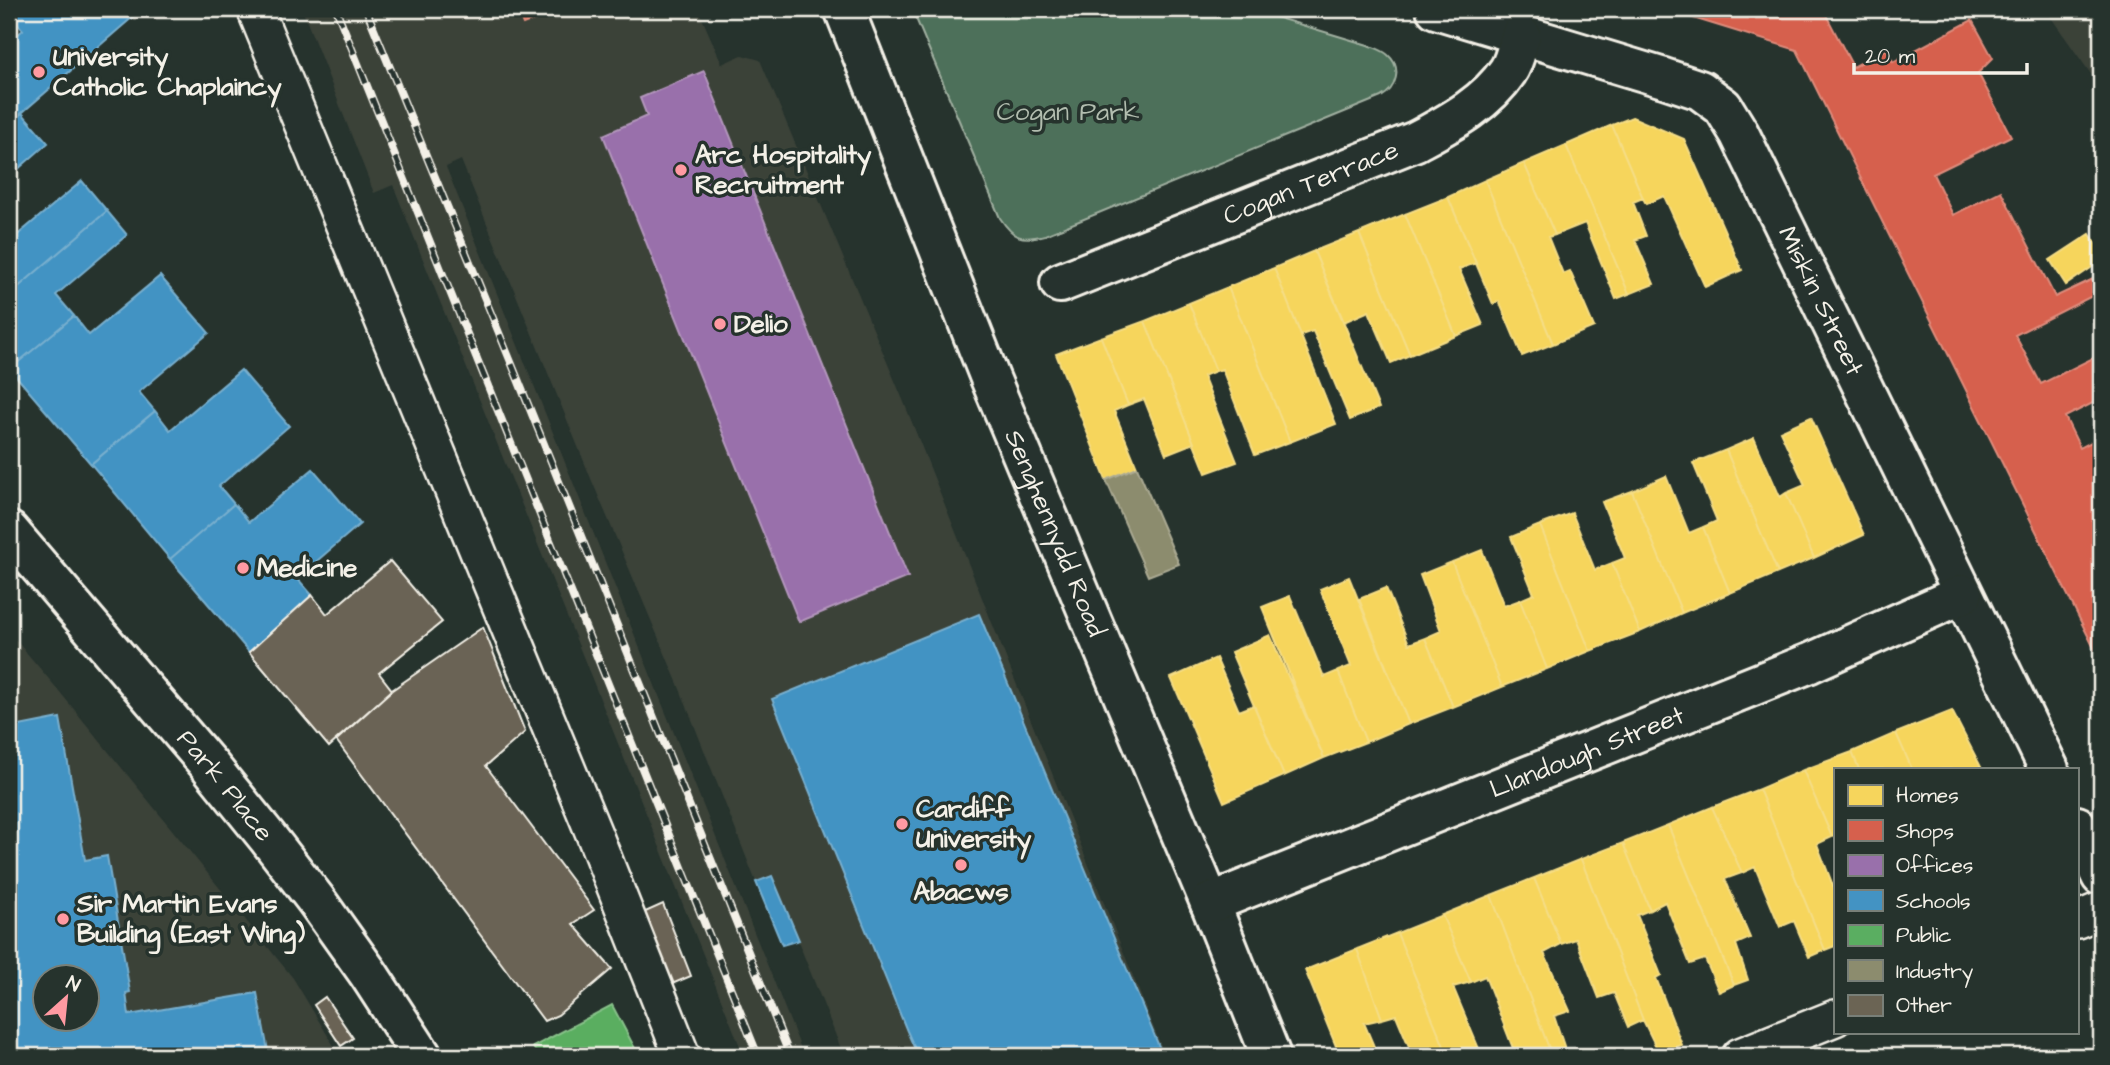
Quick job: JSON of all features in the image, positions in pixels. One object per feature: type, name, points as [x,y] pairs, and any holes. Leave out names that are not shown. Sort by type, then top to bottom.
[{"type":"street","name":"Senghennydd Road","points":[[844,9],[990,379],[1210,903],[1271,1056]]},
{"type":"street","name":"Miskin Street","points":[[1436,9],[1700,90],[1723,107],[1739,133],[2049,768]]},
{"type":"street","name":"Cogan Terrace","points":[[1060,283],[1403,146],[1455,120],[1481,100],[1510,69],[1521,35]]},
{"type":"street","name":"Park Place","points":[[9,531],[268,838],[368,973],[422,1056]]},
{"type":"street","name":"Llandough Street","points":[[1210,903],[1810,663],[1963,594]]},
{"type":"street","points":[[2078,828],[2101,876]]},
{"type":"lane","points":[[255,9],[594,834],[682,1056]]},
{"type":"lane","points":[[2078,920],[2101,910]]},
{"type":"lane","points":[[1740,1056],[1834,1018]]},
{"type":"shaded area","points":[[302,9],[698,9],[722,64],[742,55],[760,60],[903,400],[1165,1056],[844,1056],[772,876],[756,882],[678,684],[461,160],[446,167],[804,1056],[744,1056],[393,185],[374,193]]},
{"type":"shaded area","points":[[2045,9],[2101,9],[2101,81],[2098,84]]},
{"type":"shaded area","points":[[9,632],[293,978],[340,1056],[9,1056]]},
{"type":"green space","name":"Cogan Park","points":[[912,9],[1249,9],[1381,50],[1393,60],[1396,78],[1391,89],[1381,97],[1045,235],[1024,238],[1014,234],[1000,218]]},
{"type":"building: Homes","points":[[1632,117],[1684,139],[1742,270],[1705,287],[1664,196],[1646,204],[1643,198],[1612,125]]},
{"type":"building: Homes","points":[[1612,125],[1643,198],[1633,202],[1646,236],[1635,240],[1654,284],[1629,294],[1566,145]]},
{"type":"building: Homes","points":[[1566,145],[1629,294],[1616,299],[1585,223],[1555,235],[1524,163]]},
{"type":"building: Homes","points":[[1524,163],[1555,235],[1548,237],[1563,274],[1570,271],[1594,327],[1553,344],[1485,180]]},
{"type":"building: Homes","points":[[1485,180],[1553,344],[1522,356],[1499,301],[1493,304],[1448,197]]},
{"type":"building: Homes","points":[[1448,197],[1476,263],[1459,269],[1483,325],[1456,336],[1405,214]]},
{"type":"building: Homes","points":[[1405,214],[1456,336],[1410,355],[1359,233]]},
{"type":"building: Homes","points":[[1359,233],[1410,355],[1391,363],[1369,311],[1344,322],[1314,251]]},
{"type":"building: Homes","points":[[2090,234],[2101,251],[2101,261],[2066,285],[2050,260]]},
{"type":"building: Homes","points":[[1314,251],[1379,408],[1350,420],[1313,331],[1301,335],[1274,268]]},
{"type":"building: Homes","points":[[1274,268],[1336,424],[1290,442],[1228,287]]},
{"type":"building: Homes","points":[[1228,287],[1290,442],[1255,455],[1222,369],[1216,371],[1189,303]]},
{"type":"building: Homes","points":[[1189,303],[1216,371],[1203,376],[1237,462],[1206,473],[1145,321]]},
{"type":"building: Homes","points":[[1145,321],[1194,443],[1166,454],[1144,399],[1128,405],[1101,337]]},
{"type":"building: Homes","points":[[1101,337],[1128,405],[1114,411],[1137,467],[1106,480],[1056,354]]},
{"type":"building: Homes","points":[[1811,417],[1864,535],[1814,558],[1786,493],[1805,485],[1780,431]]},
{"type":"building: Homes","points":[[1754,438],[1780,497],[1786,493],[1814,558],[1778,573],[1726,450]]},
{"type":"building: Homes","points":[[1726,450],[1778,573],[1730,593],[1703,527],[1717,521],[1693,463]]},
{"type":"building: Homes","points":[[1666,476],[1689,533],[1703,527],[1730,593],[1682,613],[1632,491]]},
{"type":"building: Homes","points":[[1632,491],[1682,613],[1640,632],[1612,563],[1625,558],[1602,502]]},
{"type":"building: Homes","points":[[1572,513],[1595,570],[1612,563],[1640,632],[1590,651],[1540,525]]},
{"type":"building: Homes","points":[[1540,525],[1590,651],[1547,669],[1520,600],[1534,594],[1511,537]]},
{"type":"building: Homes","points":[[1482,550],[1504,606],[1520,600],[1547,669],[1502,687],[1452,562]]},
{"type":"building: Homes","points":[[1452,562],[1502,687],[1453,707],[1425,638],[1441,631],[1420,575]]},
{"type":"building: Homes","points":[[1349,577],[1409,724],[1366,742],[1338,671],[1351,666],[1320,589]]},
{"type":"building: Homes","points":[[1386,588],[1409,644],[1425,638],[1453,707],[1409,724],[1359,599]]},
{"type":"building: Homes","points":[[1290,596],[1324,677],[1338,671],[1366,742],[1324,758],[1262,607]]},
{"type":"building: Homes","points":[[1270,635],[1324,758],[1284,776],[1231,652]]},
{"type":"building: Homes","points":[[1216,658],[1239,711],[1254,705],[1284,776],[1224,802],[1171,678]]},
{"type":"building: Homes","points":[[1952,711],[1981,768],[1912,768],[1896,733]]},
{"type":"building: Homes","points":[[1896,733],[1912,768],[1859,768],[1852,752]]},
{"type":"building: Homes","points":[[1852,752],[1859,768],[1834,768],[1834,836],[1832,837],[1803,770]]},
{"type":"building: Homes","points":[[1803,770],[1832,837],[1817,844],[1834,888],[1834,946],[1825,950],[1759,789]]},
{"type":"building: Homes","points":[[1759,789],[1825,950],[1809,957],[1794,921],[1780,927],[1755,867],[1742,873],[1712,807]]},
{"type":"building: Homes","points":[[1712,807],[1742,873],[1725,879],[1750,938],[1736,944],[1748,980],[1734,985],[1668,825]]},
{"type":"building: Homes","points":[[1668,825],[1734,985],[1719,992],[1705,959],[1690,964],[1665,902],[1650,910],[1623,843]]},
{"type":"building: Homes","points":[[1623,843],[1650,910],[1637,915],[1661,975],[1656,978],[1682,1045],[1659,1053],[1643,1020],[1581,859]]},
{"type":"building: Homes","points":[[1581,859],[1643,1020],[1628,1027],[1614,993],[1599,998],[1576,939],[1561,944],[1534,878]]},
{"type":"building: Homes","points":[[1534,878],[1561,944],[1544,953],[1570,1011],[1554,1016],[1566,1052],[1554,1056],[1491,895]]},
{"type":"building: Homes","points":[[1491,895],[1552,1056],[1516,1056],[1485,976],[1471,982],[1442,915]]},
{"type":"building: Homes","points":[[1442,915],[1471,982],[1453,987],[1482,1056],[1448,1056],[1397,933]]},
{"type":"building: Homes","points":[[1397,933],[1448,1056],[1413,1056],[1396,1015],[1382,1019],[1357,949]]},
{"type":"building: Homes","points":[[1357,949],[1382,1019],[1364,1023],[1378,1056],[1340,1056],[1305,970]]},
{"type":"building: Shops","points":[[516,9],[563,9],[523,24]]},
{"type":"building: Shops","points":[[1664,9],[1823,9],[1853,67],[1887,49],[1893,62],[1972,20],[1993,58],[1978,73],[2011,136],[1933,174],[1953,215],[2001,191],[2055,297],[2093,279],[2100,292],[2015,335],[2041,384],[2101,354],[2101,399],[2065,417],[2080,448],[2101,437],[2101,662],[1797,50]]},
{"type":"building: Offices","points":[[704,71],[908,577],[799,622],[603,135],[647,116],[640,98]]},
{"type":"building: Schools","name":"University Catholic Chaplaincy","points":[[9,9],[142,9],[9,124],[9,42],[23,30],[9,14]]},
{"type":"building: Schools","points":[[22,113],[48,143],[9,177],[9,124]]},
{"type":"building: Schools","points":[[82,181],[107,211],[9,295],[9,242]]},
{"type":"building: Schools","points":[[107,211],[127,235],[56,295],[74,316],[10,369],[9,295]]},
{"type":"building: Schools","points":[[160,276],[209,333],[139,392],[155,411],[91,464],[10,369],[74,316],[89,335]]},
{"type":"building: Schools","points":[[241,370],[289,426],[219,486],[234,504],[170,559],[91,464],[155,411],[170,430]]},
{"type":"building: Schools","name":"Medicine","points":[[313,469],[360,524],[297,578],[312,595],[249,652],[170,559],[234,504],[249,522]]},
{"type":"building: Schools","name":"Cardiff University","points":[[979,614],[1163,1056],[918,1056],[907,1031],[772,699]]},
{"type":"building: Schools","name":"Sir Martin Evans Building (East Wing)","points":[[60,718],[85,860],[107,856],[130,992],[126,993],[129,1015],[257,993],[269,1056],[9,1056],[9,728]]},
{"type":"building: Schools","points":[[772,876],[799,940],[782,945],[756,882]]},
{"type":"building: Public","points":[[612,1005],[639,1056],[538,1056],[533,1047]]},
{"type":"building: Industry","points":[[1137,467],[1179,564],[1148,576],[1106,480]]},
{"type":"building: Other","points":[[390,561],[442,622],[379,673],[392,690],[329,747],[249,652],[312,595],[327,614]]},
{"type":"building: Other","points":[[483,627],[525,732],[486,766],[594,910],[573,924],[612,969],[558,1015],[544,1021],[336,740],[392,690]]},
{"type":"building: Other","points":[[663,904],[691,976],[672,984],[643,913]]},
{"type":"building: Other","points":[[325,997],[353,1038],[341,1046],[314,1005]]},
{"type":"railway","points":[[336,9],[758,1056]]},
{"type":"railway","points":[[366,9],[790,1056]]},
{"type":"place","name":"University Catholic Chaplaincy","points":[[39,72]]},
{"type":"place","name":"Arc Hospitality Recruitment","points":[[681,170]]},
{"type":"place","name":"Delio","points":[[720,324]]},
{"type":"place","name":"Medicine","points":[[243,568]]},
{"type":"place","name":"Cardiff University","points":[[902,824]]},
{"type":"place","name":"Abacws","points":[[961,865]]},
{"type":"place","name":"Sir Martin Evans Building (East Wing)","points":[[63,919]]}]
